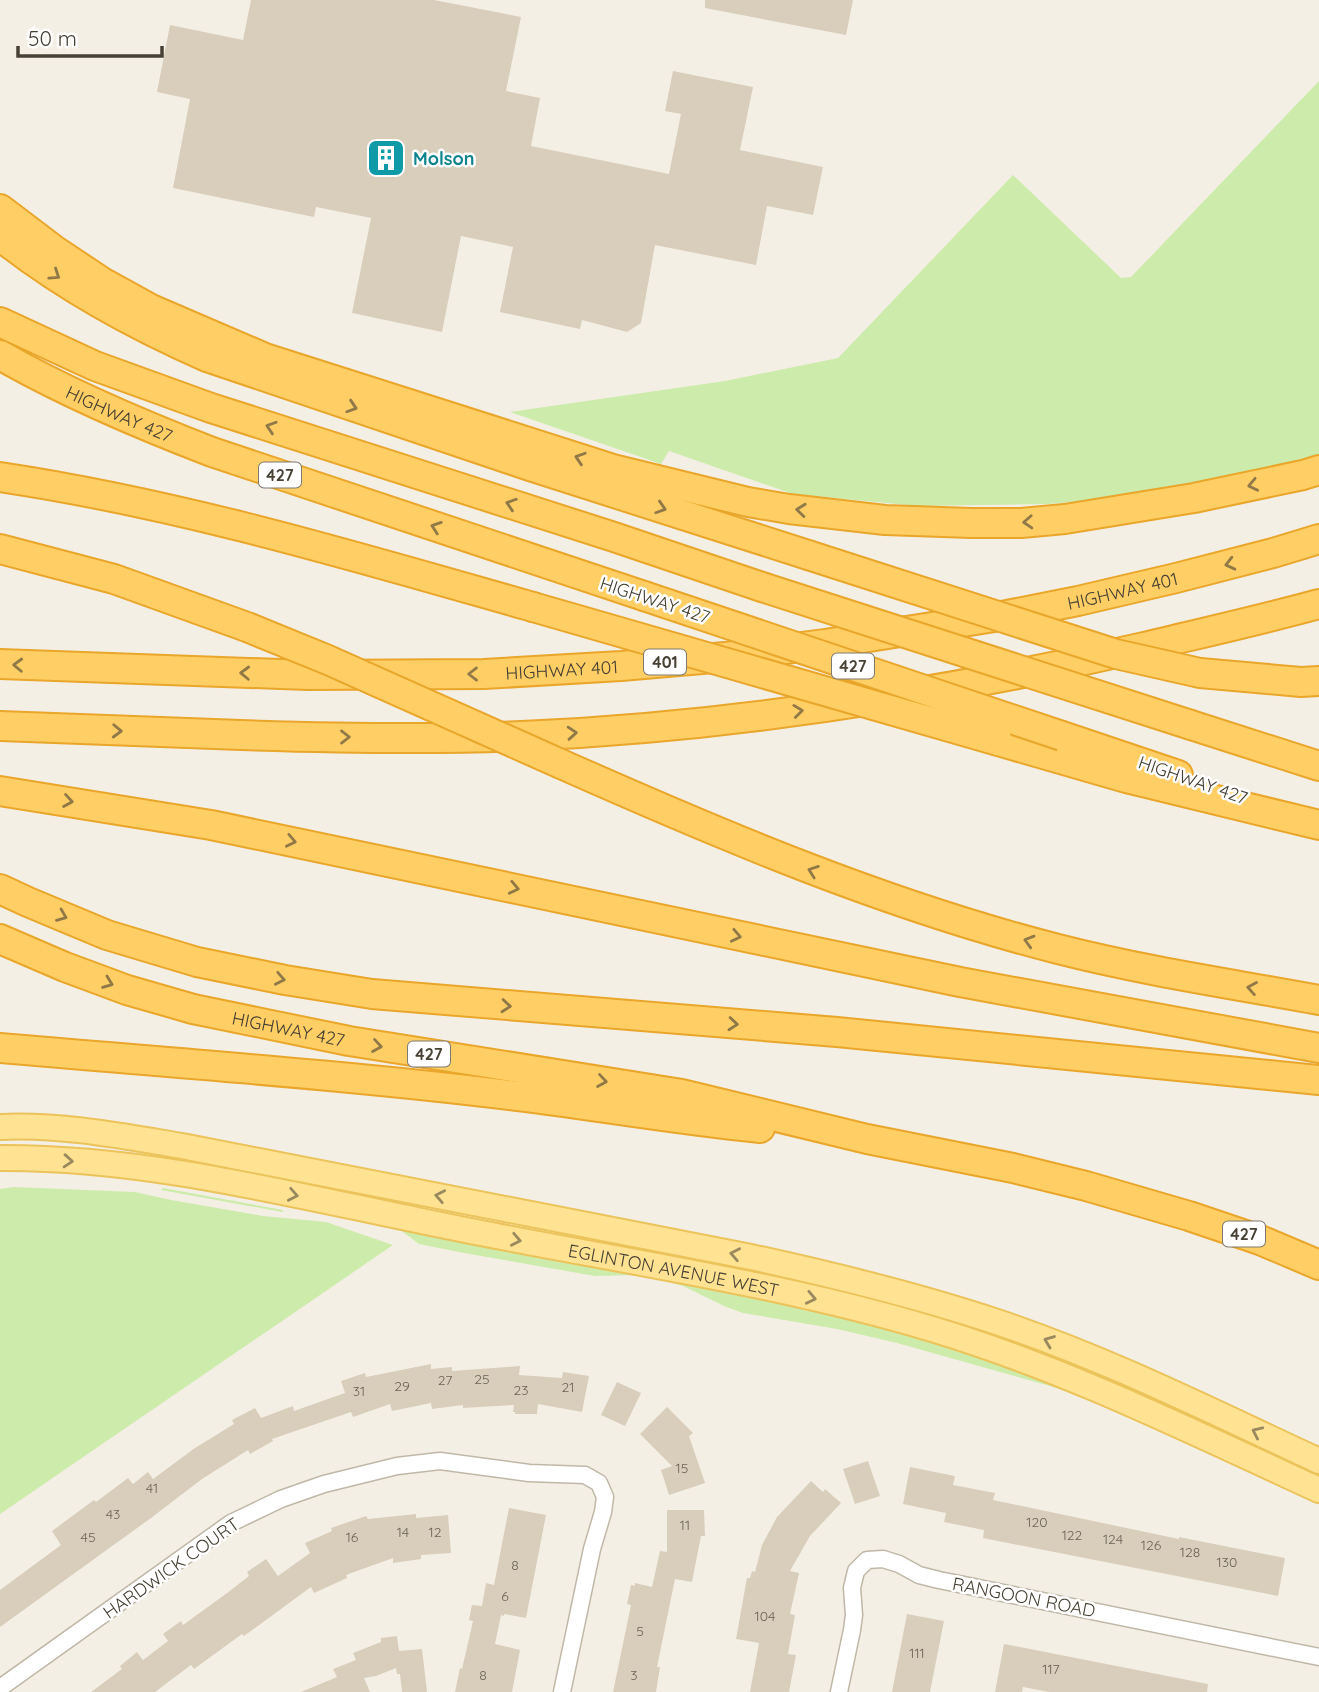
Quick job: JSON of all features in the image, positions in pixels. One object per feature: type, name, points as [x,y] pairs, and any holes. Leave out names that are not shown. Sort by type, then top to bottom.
[{"type":"highway","points":[[0,209],[54,250],[151,309],[265,358],[613,469],[748,502],[886,520],[1021,523],[1065,519],[1195,498],[1319,470]]},
{"type":"highway","points":[[0,236],[53,275],[104,306],[207,357],[530,466],[1116,654],[1200,673],[1301,682],[1319,681]]},
{"type":"highway","points":[[0,321],[95,366],[211,408],[1319,766]]},
{"type":"highway","name":"HIGHWAY 427","points":[[0,355],[89,401],[212,452],[1146,764],[1319,825]]},
{"type":"highway","points":[[0,477],[104,495],[225,522],[533,607],[1126,778],[1319,825]]},
{"type":"highway","name":"HIGHWAY 401","points":[[0,664],[309,675],[471,674],[725,657],[1019,613],[1176,578],[1319,540]]},
{"type":"highway","points":[[0,549],[114,579],[247,627],[328,660],[700,825],[797,865],[897,901],[1060,950],[1141,968],[1319,1000]]},
{"type":"highway","points":[[0,726],[322,737],[425,737],[521,736],[675,724],[820,708],[939,690],[1060,666],[1278,616],[1319,604]]},
{"type":"highway","points":[[0,791],[211,825],[946,979],[1319,1048]]},
{"type":"highway","points":[[0,888],[107,935],[197,961],[285,980],[372,993],[851,1034],[1319,1080]]},
{"type":"highway","name":"HIGHWAY 427","points":[[0,939],[127,990],[192,1009],[349,1041],[682,1094],[867,1139],[1013,1168],[1178,1212],[1260,1240],[1319,1265]]},
{"type":"highway","points":[[0,1048],[305,1073],[518,1096],[716,1124],[867,1139]]},
{"type":"main road","name":"EGLINTON AVENUE WEST","points":[[0,1127],[110,1134],[182,1146],[842,1277],[998,1322],[1053,1343],[1120,1370],[1319,1461]]},
{"type":"main road","name":"EGLINTON AVENUE WEST","points":[[0,1158],[117,1164],[200,1176],[843,1304],[934,1329],[1071,1378],[1319,1490]]},
{"type":"street","name":"HARDWICK COURT","points":[[0,1688],[231,1523],[281,1499],[324,1483],[397,1466],[440,1461],[529,1473],[584,1475],[599,1483],[605,1497],[603,1512],[592,1549],[562,1692]]},
{"type":"street","name":"RANGOON ROAD","points":[[839,1692],[854,1615],[852,1588],[856,1571],[867,1560],[883,1559],[919,1575],[939,1580],[1319,1657]]},
{"type":"green space","points":[[1319,81],[1319,456],[1267,473],[1153,496],[1047,504],[918,506],[793,494],[669,451],[661,464],[510,412],[725,381],[838,358],[1013,175],[1121,278],[1131,277]]},
{"type":"green space","points":[[14,1187],[135,1192],[263,1216],[326,1222],[393,1245],[0,1514],[0,1189]]},
{"type":"green space","points":[[163,1188],[283,1210],[283,1212],[161,1190]]},
{"type":"green space","points":[[398,1226],[791,1303],[913,1333],[1096,1399],[897,1343],[837,1329],[743,1313],[683,1286],[658,1279],[636,1275],[595,1276],[419,1244]]},
{"type":"building","name":"Molson","points":[[251,0],[434,0],[521,17],[506,91],[540,98],[531,146],[669,174],[681,114],[665,111],[673,71],[753,87],[740,150],[823,167],[813,215],[767,206],[756,265],[655,245],[641,323],[627,332],[582,320],[580,329],[500,312],[513,247],[461,236],[442,332],[352,313],[371,218],[316,207],[314,217],[173,188],[190,99],[157,92],[170,25],[243,40]]},
{"type":"building","points":[[705,0],[853,0],[846,35],[705,8]]},
{"type":"building","points":[[431,1364],[431,1369],[452,1367],[452,1371],[520,1366],[519,1375],[562,1378],[563,1372],[589,1376],[582,1412],[538,1404],[537,1414],[515,1414],[514,1405],[463,1408],[463,1405],[432,1409],[431,1403],[392,1411],[390,1404],[353,1417],[351,1412],[272,1439],[273,1441],[250,1454],[248,1450],[202,1479],[0,1627],[0,1590],[61,1545],[52,1531],[128,1478],[133,1484],[148,1472],[153,1479],[234,1424],[232,1420],[255,1408],[261,1418],[293,1406],[294,1411],[345,1393],[341,1381],[365,1373],[366,1377]]},
{"type":"building","points":[[617,1382],[641,1393],[625,1426],[601,1415]]},
{"type":"building","points":[[667,1407],[693,1433],[689,1436],[705,1483],[669,1495],[661,1470],[672,1466],[640,1434]]},
{"type":"building","points":[[868,1461],[880,1496],[855,1504],[843,1469]]},
{"type":"building","points":[[910,1467],[955,1476],[953,1485],[995,1493],[993,1500],[1285,1558],[1278,1596],[983,1538],[984,1530],[944,1522],[946,1513],[903,1504]]},
{"type":"building","points":[[811,1481],[841,1503],[810,1536],[790,1571],[799,1573],[790,1614],[795,1615],[788,1654],[796,1655],[789,1692],[750,1692],[759,1643],[736,1639],[747,1578],[750,1578],[752,1571],[755,1572],[762,1545],[777,1517]]},
{"type":"building","points":[[509,1508],[546,1515],[526,1618],[501,1615],[495,1644],[520,1650],[512,1692],[455,1692],[473,1621],[469,1620],[472,1605],[482,1606],[486,1583],[494,1585]]},
{"type":"building","points":[[667,1510],[704,1510],[705,1536],[701,1536],[692,1582],[675,1579],[657,1667],[660,1667],[656,1692],[613,1692],[631,1605],[627,1604],[631,1585],[635,1586],[635,1583],[652,1587],[660,1551],[667,1552]]},
{"type":"building","points":[[416,1514],[416,1518],[448,1515],[451,1553],[421,1555],[421,1559],[393,1563],[393,1558],[346,1575],[347,1578],[314,1593],[311,1587],[244,1636],[242,1634],[194,1669],[191,1665],[155,1692],[91,1692],[122,1669],[120,1666],[137,1652],[143,1660],[168,1641],[163,1634],[181,1621],[183,1625],[227,1593],[249,1576],[247,1572],[266,1559],[278,1576],[310,1553],[305,1543],[332,1531],[331,1528],[366,1516],[368,1519]]},
{"type":"building","points":[[907,1614],[944,1621],[930,1692],[892,1692]]},
{"type":"building","points":[[397,1636],[399,1651],[422,1649],[427,1692],[402,1692],[400,1674],[397,1674],[396,1668],[364,1678],[370,1692],[301,1692],[337,1677],[333,1669],[356,1660],[353,1653],[381,1642],[381,1638]]},
{"type":"building","points":[[1004,1644],[1208,1684],[1207,1692],[1049,1692],[1023,1687],[1022,1692],[995,1692]]},
{"type":"place","name":"Molson","points":[[386,158]]}]
